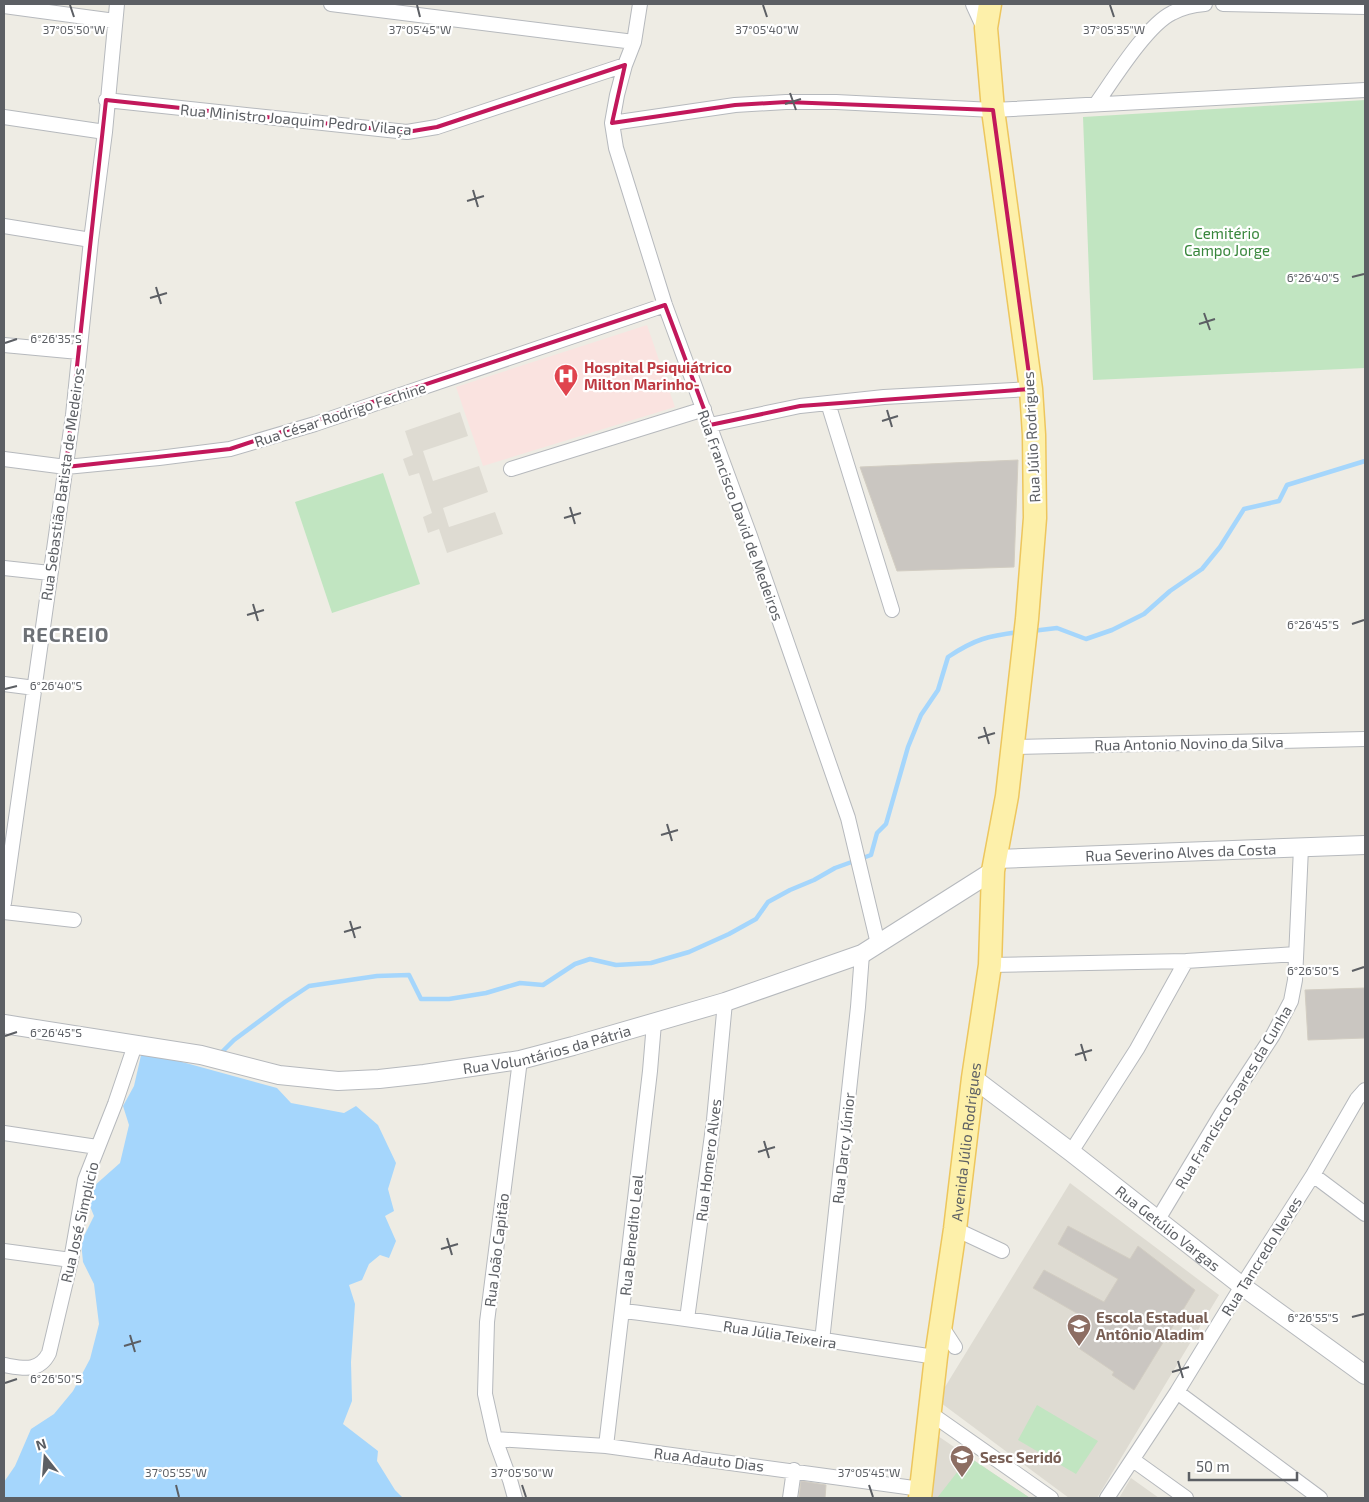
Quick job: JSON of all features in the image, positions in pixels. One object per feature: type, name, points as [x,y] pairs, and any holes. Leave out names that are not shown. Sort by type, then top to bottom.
[{"type":"main road","name":"Rua Júlio Rodrigues","points":[[990,4],[986,28],[993,110],[1031,389],[1034,435],[1035,518],[1027,619],[1013,747],[995,865]]},
{"type":"main road","name":"Avenida Júlio Rodrigues","points":[[930,1413],[946,1352],[942,1327],[973,1078],[990,966],[995,865]]},
{"type":"main road","points":[[921,1493],[930,1413]]},
{"type":"street","name":"Rua Sebastião Batista de Medeiros","points":[[4,902],[10,802],[35,688],[73,415],[91,240],[105,132],[106,100],[116,4]]},
{"type":"street","points":[[331,4],[634,42]]},
{"type":"street","name":"Rua Francisco David de Medeiros","points":[[640,4],[634,42],[625,65],[612,123],[619,157],[665,306],[704,409],[839,789],[857,851],[878,944]]},
{"type":"street","points":[[975,4],[986,28]]},
{"type":"street","points":[[1096,104],[1152,28],[1170,13],[1188,6],[1205,4]]},
{"type":"street","points":[[1223,4],[1365,7]]},
{"type":"street","points":[[4,6],[115,21]]},
{"type":"street","name":"Rua Ministro Joaquim Pedro Vilaça","points":[[106,100],[406,132],[436,127],[625,65]]},
{"type":"street","points":[[612,123],[735,105],[786,102],[836,102],[993,110],[1365,90]]},
{"type":"street","points":[[4,117],[105,132]]},
{"type":"street","points":[[4,226],[91,240]]},
{"type":"street","name":"Rua César Rodrigo Fechine","points":[[4,459],[66,467],[230,449],[324,420],[665,306]]},
{"type":"street","points":[[4,345],[79,352]]},
{"type":"street","points":[[710,426],[800,406],[884,397],[1031,389]]},
{"type":"street","points":[[828,403],[892,610]]},
{"type":"street","points":[[511,469],[704,409]]},
{"type":"street","points":[[4,568],[50,573]]},
{"type":"street","points":[[4,684],[35,688]]},
{"type":"street","name":"Rua Antonio Novino da Silva","points":[[1013,747],[1365,739]]},
{"type":"street","name":"Rua Severino Alves da Costa","points":[[995,865],[1365,845]]},
{"type":"street","name":"Rua Francisco Soares da Cunha","points":[[1158,1221],[1222,1113],[1273,1035],[1291,1001],[1295,980],[1301,848]]},
{"type":"street","name":"Rua Voluntários da Pátria","points":[[4,1024],[201,1055],[279,1075],[338,1081],[424,1074],[520,1060],[725,1002],[862,954],[995,865]]},
{"type":"street","points":[[4,912],[74,920]]},
{"type":"street","name":"Rua Darcy Júnior","points":[[822,1341],[862,954]]},
{"type":"street","points":[[990,966],[1186,961],[1296,954]]},
{"type":"street","points":[[1071,1152],[1137,1049],[1186,961]]},
{"type":"street","name":"Rua Homero Alves","points":[[687,1318],[714,1120],[725,1002]]},
{"type":"street","name":"Rua Benedito Leal","points":[[606,1446],[623,1311],[654,1023]]},
{"type":"street","name":"Rua José Simplicio","points":[[4,1365],[26,1369],[33,1368],[40,1365],[49,1353],[71,1260],[85,1180],[115,1104],[135,1044]]},
{"type":"street","name":"Rua João Capitão","points":[[515,1498],[495,1439],[486,1394],[488,1322],[520,1060]]},
{"type":"street","name":"Rua Getúlio Vargas","points":[[973,1078],[1242,1286],[1365,1375]]},
{"type":"street","name":"Rua Tancredo Neves","points":[[1107,1498],[1177,1392],[1313,1175],[1352,1107],[1365,1090]]},
{"type":"street","points":[[4,1133],[97,1147]]},
{"type":"street","points":[[1313,1175],[1365,1214]]},
{"type":"street","points":[[955,1229],[1002,1251]]},
{"type":"street","points":[[4,1251],[71,1260]]},
{"type":"street","name":"Rua Júlia Teixeira","points":[[623,1311],[687,1318],[822,1341],[946,1352]]},
{"type":"street","points":[[1177,1392],[1320,1498]]},
{"type":"street","points":[[930,1413],[1051,1498]]},
{"type":"street","name":"Rua Adauto Dias","points":[[495,1439],[606,1446],[794,1470],[921,1493]]},
{"type":"street","points":[[1133,1460],[1186,1498]]},
{"type":"street","points":[[790,1498],[794,1470]]},
{"type":"highlighted area","points":[[625,65],[612,123],[735,105],[786,102],[993,110],[1031,389],[800,406],[710,425],[665,305],[230,449],[66,467],[106,100],[407,132],[437,127]]},
{"type":"shaded area","name":"Hospital Psiquiátrico Milton Marinho-","points":[[647,325],[675,407],[483,466],[456,387]]},
{"type":"shaded area","points":[[460,412],[468,436],[423,451],[433,481],[479,466],[488,492],[443,508],[449,527],[495,512],[503,534],[447,553],[439,529],[428,533],[423,517],[432,513],[419,473],[409,476],[403,459],[413,455],[405,431]]},
{"type":"shaded area","name":"Escola Estadual Antônio Aladim","points":[[1070,1183],[1219,1295],[1097,1498],[1069,1498],[937,1400]]},
{"type":"shaded area","name":"Sesc Seridó","points":[[929,1430],[1030,1498],[922,1498]]},
{"type":"shaded area","points":[[1131,1478],[1159,1498],[1119,1498]]},
{"type":"green space","name":"Cemitério Campo Jorge","points":[[1365,100],[1365,368],[1093,380],[1083,117]]},
{"type":"green space","points":[[383,473],[420,584],[332,613],[295,502]]},
{"type":"green space","points":[[1037,1405],[1098,1441],[1076,1474],[1018,1440]]},
{"type":"green space","points":[[969,1457],[1030,1498],[937,1498]]},
{"type":"water","points":[[142,1051],[277,1088],[291,1103],[344,1113],[356,1106],[378,1125],[396,1163],[388,1189],[394,1211],[385,1216],[396,1241],[389,1258],[380,1255],[369,1264],[362,1280],[349,1285],[355,1304],[351,1362],[352,1401],[343,1424],[378,1451],[377,1461],[395,1490],[403,1498],[4,1498],[4,1482],[15,1466],[31,1429],[54,1414],[73,1391],[90,1359],[99,1324],[94,1284],[83,1262],[81,1242],[94,1216],[85,1194],[120,1163],[129,1125],[123,1106],[134,1086]]},
{"type":"building","points":[[1018,460],[1014,567],[897,571],[860,467]]},
{"type":"building","points":[[1365,988],[1365,1038],[1308,1040],[1305,990]]},
{"type":"building","points":[[1068,1226],[1130,1259],[1138,1246],[1195,1290],[1134,1390],[1112,1375],[1114,1372],[1077,1347],[1092,1322],[1033,1288],[1044,1270],[1104,1302],[1118,1279],[1058,1244]]},
{"type":"building","points":[[801,1481],[826,1485],[825,1498],[799,1498]]},
{"type":"waterway","points":[[1032,631],[1057,628],[1086,639],[1112,630],[1144,614],[1170,591],[1202,569],[1220,547],[1244,509],[1279,501],[1287,485],[1365,461]]},
{"type":"waterway","points":[[219,1055],[234,1040],[309,986],[377,976],[409,975],[421,999],[449,999],[486,993],[520,983],[543,985],[575,964],[590,959],[616,965],[651,963],[689,952],[729,934],[756,919],[768,902],[835,868],[871,855],[877,833],[886,824],[908,747],[921,715],[938,690],[948,657],[982,639],[1019,632]]},
{"type":"place","name":"Hospital Psiquiátrico Milton Marinho-","points":[[566,397]]},
{"type":"place","name":"Escola Estadual Antônio Aladim","points":[[1079,1347]]},
{"type":"place","name":"Sesc Seridó","points":[[962,1478]]},
{"type":"district","name":"RECREIO","points":[[66,634]]}]
